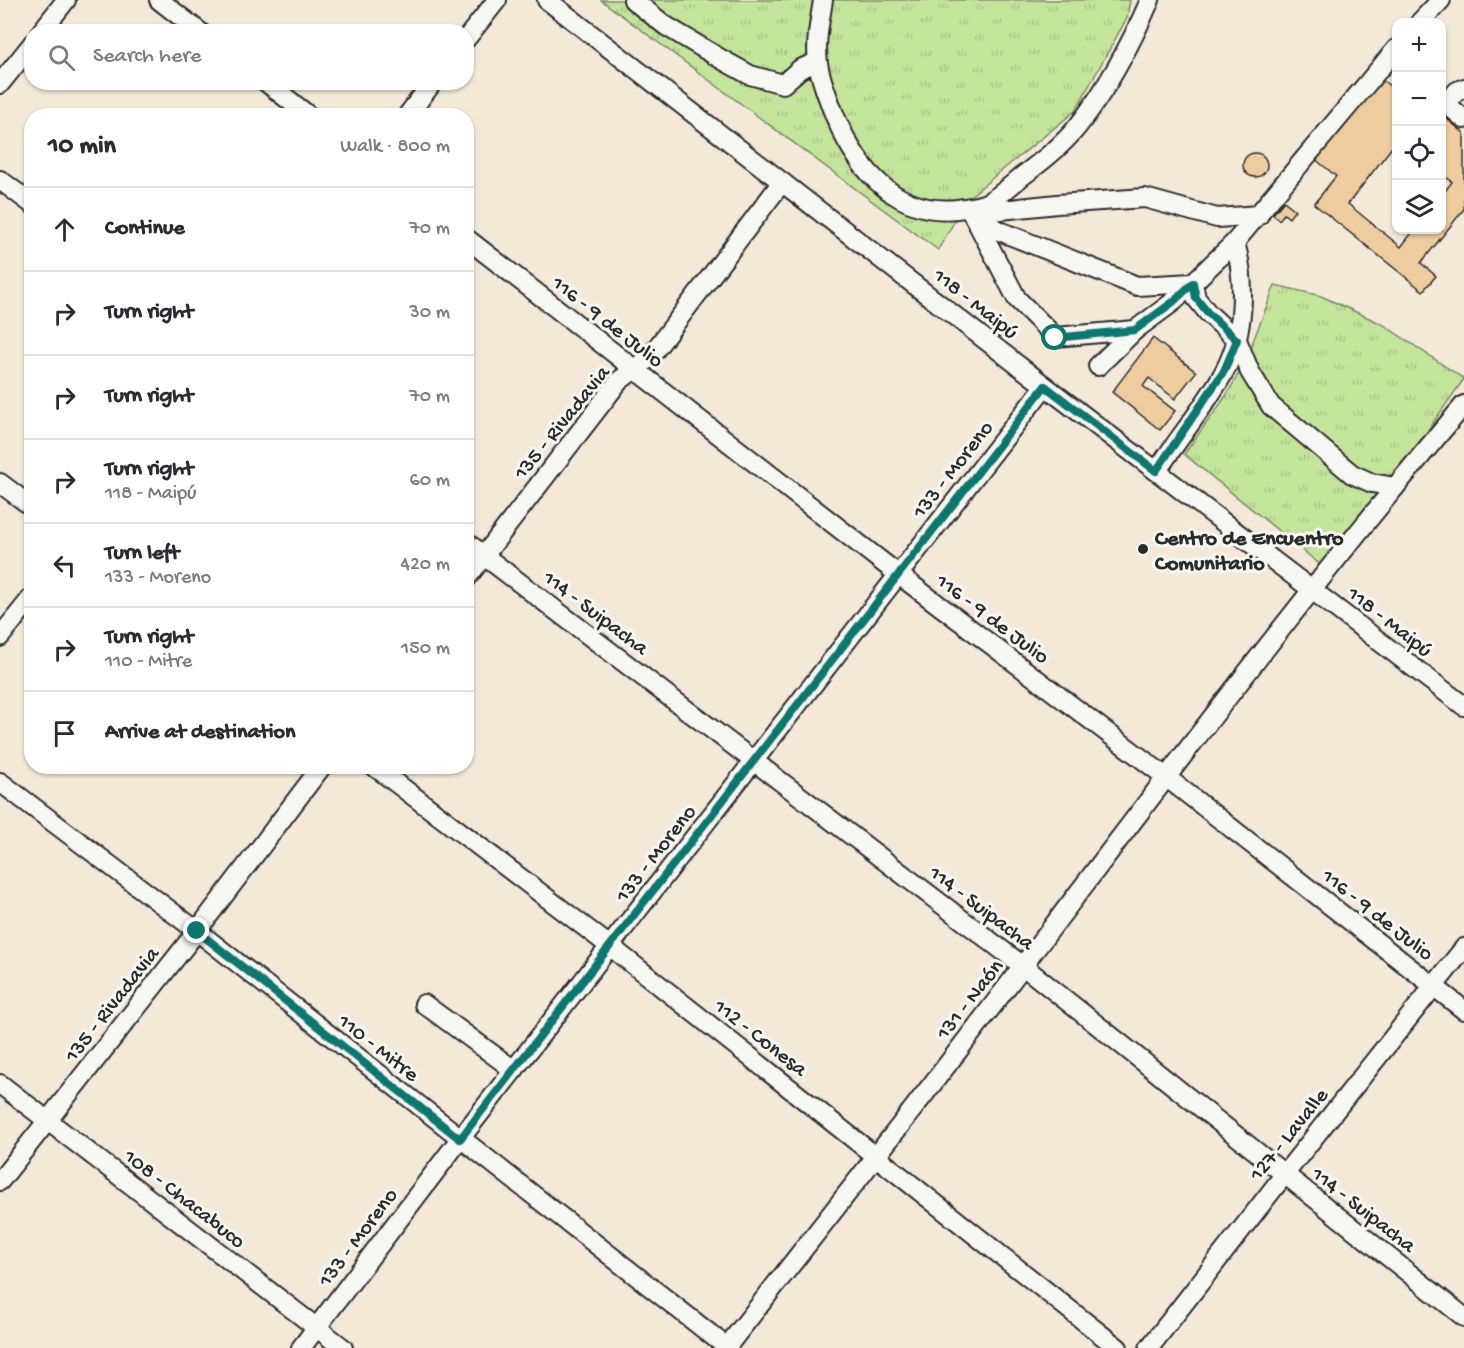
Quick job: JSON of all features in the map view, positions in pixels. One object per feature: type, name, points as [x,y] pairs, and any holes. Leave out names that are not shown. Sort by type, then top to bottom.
[{"type":"street","points":[[47,24],[66,0]]},
{"type":"street","points":[[159,0],[190,24]]},
{"type":"street","points":[[474,29],[497,0]]},
{"type":"street","name":"118 - Maipú","points":[[547,0],[1045,386],[1464,706]]},
{"type":"street","points":[[633,0],[666,26],[750,75],[783,84],[800,69],[818,62]]},
{"type":"street","points":[[823,0],[817,37],[818,62],[822,83],[838,125],[857,159],[872,178],[903,199],[925,208],[943,211],[1145,198],[1217,218],[1258,215]]},
{"type":"street","points":[[970,210],[997,196],[1054,152],[1078,126],[1118,65],[1150,0]]},
{"type":"street","points":[[1424,18],[1441,0]]},
{"type":"street","points":[[0,84],[24,54]]},
{"type":"street","points":[[1098,366],[1135,330],[1173,302],[1235,242],[1389,70]]},
{"type":"street","points":[[1446,97],[1464,88]]},
{"type":"street","points":[[276,90],[299,108]]},
{"type":"street","points":[[413,108],[427,90]]},
{"type":"street","points":[[1446,100],[1450,107],[1464,119]]},
{"type":"street","points":[[0,180],[24,198]]},
{"type":"street","name":"135 - Rivadavia","points":[[474,569],[620,381],[649,358],[782,182]]},
{"type":"street","points":[[970,210],[997,230],[1137,286],[1193,283]]},
{"type":"street","points":[[970,210],[1017,299],[1055,338],[1135,330]]},
{"type":"street","points":[[1156,471],[1224,371],[1231,334],[1242,299],[1239,257],[1235,242]]},
{"type":"street","name":"116 - 9 de Julio","points":[[474,244],[899,575],[1166,777],[1464,1010]]},
{"type":"street","points":[[1193,283],[1196,298],[1208,313],[1231,334],[1250,372],[1271,406],[1352,474],[1372,483],[1400,480]]},
{"type":"street","name":"133 - Moreno","points":[[301,1348],[460,1139],[1045,386]]},
{"type":"street","name":"131 - Naón","points":[[727,1348],[1023,966],[1166,777],[1400,480],[1464,405]]},
{"type":"street","points":[[0,483],[24,501]]},
{"type":"street","name":"114 - Suipacha","points":[[474,548],[1023,966],[1464,1317]]},
{"type":"street","points":[[0,637],[24,607]]},
{"type":"street","name":"135 - Rivadavia","points":[[0,1181],[197,931],[316,774]]},
{"type":"street","name":"112 - Conesa","points":[[384,774],[611,947],[1118,1348]]},
{"type":"street","name":"110 - Mitre","points":[[0,782],[197,931],[727,1348]]},
{"type":"street","name":"127 - Lavalle","points":[[1149,1348],[1464,948]]},
{"type":"street","points":[[424,1004],[514,1070]]},
{"type":"street","name":"108 - Chacabuco","points":[[0,1084],[343,1348]]},
{"type":"green space","points":[[601,0],[1130,0],[1127,18],[1075,111],[968,198],[938,250]]},
{"type":"green space","points":[[1275,285],[1321,296],[1382,324],[1464,379],[1386,489],[1323,567],[1184,454],[1226,396],[1245,362]]},
{"type":"building","points":[[1380,78],[1392,88],[1392,147],[1348,204],[1401,247],[1411,234],[1444,234],[1421,263],[1436,276],[1423,291],[1314,204],[1336,176],[1315,159]]},
{"type":"building","points":[[1446,118],[1464,133],[1464,209],[1446,232],[1446,190],[1452,182],[1446,177]]},
{"type":"building","points":[[1255,153],[1264,156],[1267,165],[1264,174],[1255,177],[1246,174],[1243,165],[1246,156]]},
{"type":"building","points":[[1284,201],[1295,210],[1289,218],[1284,214],[1279,220],[1273,214]]},
{"type":"building","points":[[1153,338],[1196,372],[1175,399],[1149,378],[1143,386],[1175,411],[1160,430],[1112,392]]},
{"type":"place","name":"Centro de Encuentro Comunitario","points":[[1143,549]]},
{"type":"route","points":[[197,931],[460,1139],[1045,386],[1156,471],[1224,371],[1237,340],[1208,313],[1196,298],[1193,283],[1173,302],[1135,330],[1055,338]]}]
